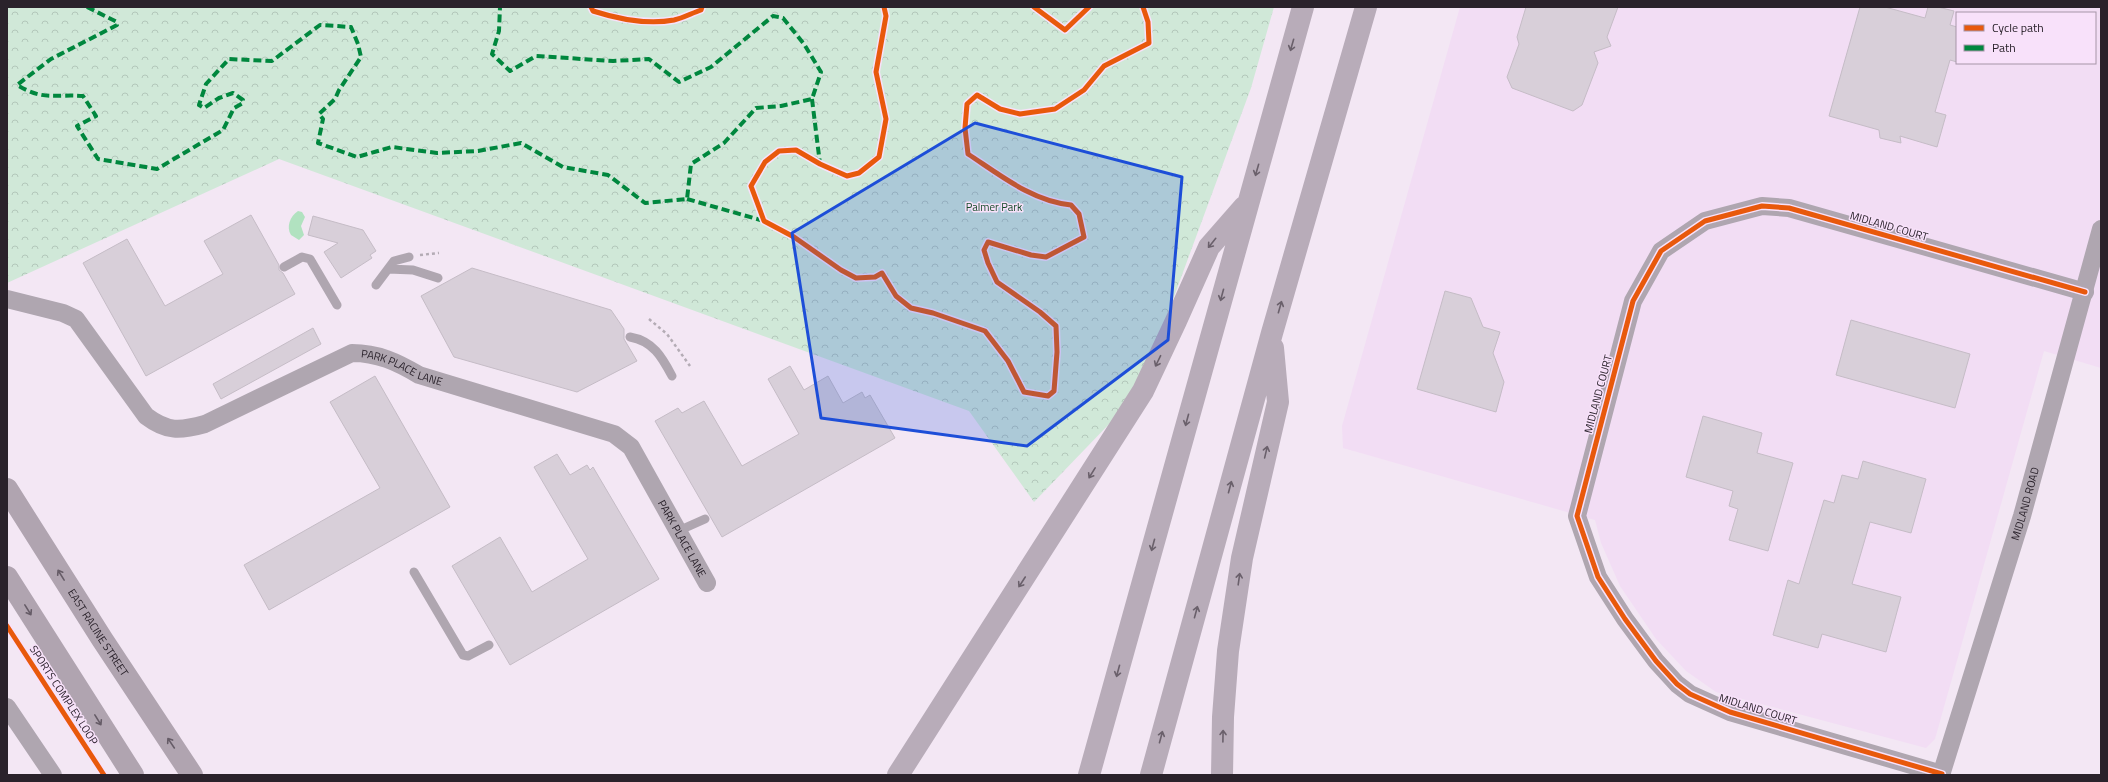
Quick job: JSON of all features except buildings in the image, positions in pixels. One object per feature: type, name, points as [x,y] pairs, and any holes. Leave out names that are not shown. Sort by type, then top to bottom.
[{"type":"highway","points":[[1089,775],[1247,203],[1303,7]]},
{"type":"highway","points":[[1151,775],[1272,333],[1366,7]]},
{"type":"highway","points":[[898,775],[1143,391],[1209,247],[1247,203]]},
{"type":"highway","points":[[1222,775],[1223,717],[1228,652],[1242,558],[1278,402],[1272,333]]},
{"type":"main road","name":"EAST RACINE STREET","points":[[7,489],[102,639],[192,775]]},
{"type":"main road","points":[[7,577],[133,775]]},
{"type":"street","name":"MIDLAND COURT","points":[[1942,774],[1730,712],[1706,702],[1676,684],[1656,661],[1624,619],[1598,578],[1577,516],[1633,301],[1661,251],[1705,220],[1762,206],[1789,208],[2085,292]]},
{"type":"street","name":"MIDLAND ROAD","points":[[1942,774],[2022,516],[2085,292],[2101,229]]},
{"type":"street","name":"PARK PLACE LANE","points":[[7,299],[63,313],[76,319],[146,416],[157,424],[170,429],[189,429],[205,424],[352,353],[367,353],[394,361],[426,377],[614,434],[631,447],[707,583]]},
{"type":"street","points":[[7,707],[53,775]]},
{"type":"lane","points":[[284,267],[302,257],[310,259],[337,305]]},
{"type":"lane","points":[[376,285],[394,261],[409,257]]},
{"type":"lane","points":[[388,269],[413,270],[438,278]]},
{"type":"lane","points":[[630,337],[647,342],[658,351],[672,376]]},
{"type":"lane","points":[[678,531],[705,520]]},
{"type":"lane","points":[[414,572],[464,655],[468,656],[489,645]]},
{"type":"path","points":[[409,257],[439,253]]},
{"type":"path","points":[[649,318],[667,334],[690,366]]},
{"type":"highlighted area","points":[[975,123],[1182,177],[1168,340],[1027,446],[821,418],[792,233]]},
{"type":"shaded area","points":[[1460,7],[2101,7],[2101,368],[2044,351],[1935,739],[1926,748],[1716,692],[1686,671],[1656,639],[1620,586],[1601,543],[1595,520],[1343,448],[1342,426]]},
{"type":"shaded area","points":[[298,211],[302,212],[305,217],[301,226],[304,235],[299,240],[291,235],[289,229],[291,219]]},
{"type":"green space","name":"Palmer Park","points":[[7,7],[1274,7],[1251,88],[1138,394],[1034,502],[969,411],[279,159],[7,283]]},
{"type":"marked path","points":[[87,7],[117,22],[117,25],[51,59],[17,85],[26,90],[42,95],[83,96],[96,116],[77,126],[98,159],[157,169],[223,130],[234,108],[243,103],[243,100],[233,93],[219,98],[204,108],[199,105],[206,84],[229,59],[272,61],[320,25],[351,27],[358,44],[361,57],[339,90],[335,99],[319,114],[323,119],[318,143],[357,157],[392,147],[437,153],[478,151],[521,143],[563,167],[608,175],[645,203],[687,199],[691,164],[724,143],[756,108],[781,106],[812,99],[821,72],[804,44],[783,18],[773,16],[711,67],[679,82],[649,59],[613,61],[536,56],[510,71],[492,54],[499,31],[500,7]]},
{"type":"marked path","points":[[812,99],[820,164]]},
{"type":"marked path","points":[[687,199],[764,221]]},
{"type":"cycle path","points":[[591,7],[593,11],[613,16],[654,22],[674,20],[701,10],[702,7]]},
{"type":"cycle path","points":[[884,7],[886,16],[876,72],[886,119],[879,157],[859,173],[847,176],[820,164],[796,150],[779,151],[765,162],[751,186],[764,221],[794,237],[841,270],[856,278],[875,277],[882,273],[896,296],[911,308],[933,313],[985,331],[1008,361],[1024,392],[1048,396],[1054,391],[1057,352],[1056,326],[1040,312],[997,282],[984,250],[988,242],[1031,255],[1046,257],[1084,237],[1079,214],[1071,205],[1057,203],[1030,193],[1017,186],[968,154],[965,128],[967,104],[977,95],[1000,109],[1020,114],[1055,109],[1084,90],[1104,66],[1149,43],[1148,22],[1143,7]]},
{"type":"cycle path","points":[[1034,7],[1065,30],[1089,7]]},
{"type":"cycle path","points":[[1942,774],[1730,712],[1690,694],[1677,684],[1656,661],[1625,619],[1598,577],[1577,516],[1633,301],[1661,251],[1705,221],[1762,206],[1789,208],[2085,292]]},
{"type":"cycle path","name":"SPORTS COMPLEX LOOP","points":[[7,626],[104,775]]}]
